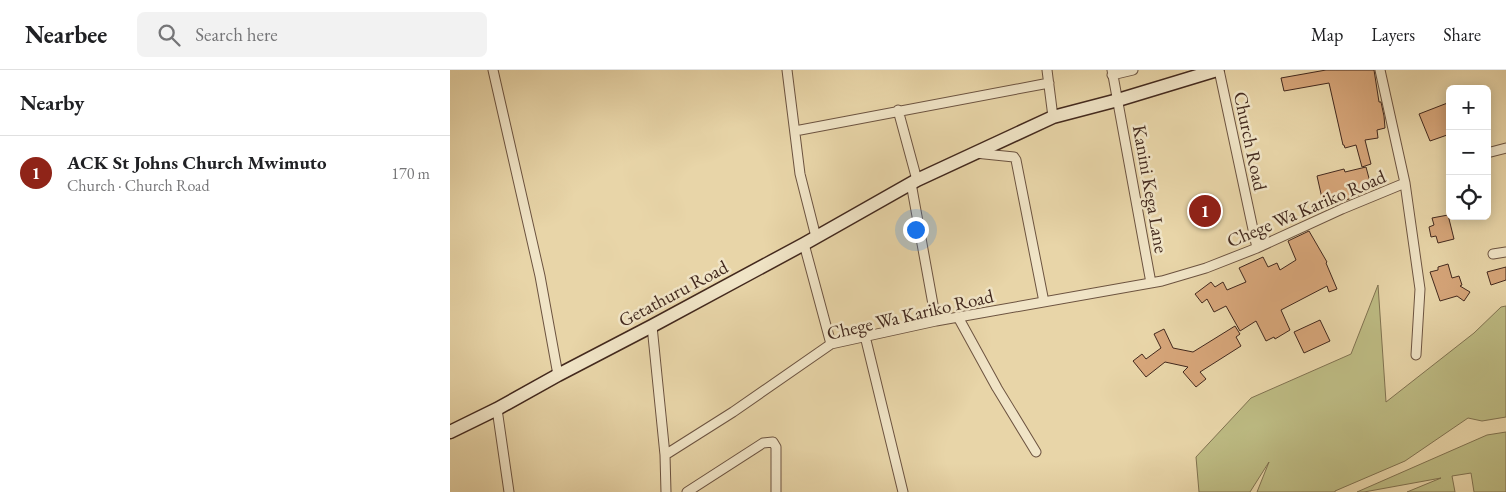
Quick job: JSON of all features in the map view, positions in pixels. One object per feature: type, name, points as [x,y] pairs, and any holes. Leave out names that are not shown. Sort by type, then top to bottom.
[{"type":"main road","name":"Getathuru Road","points":[[450,432],[498,409],[804,244],[914,182],[975,153],[1053,117],[1218,70]]},
{"type":"street","points":[[494,70],[540,276],[558,375]]},
{"type":"street","points":[[787,70],[800,174],[816,237]]},
{"type":"street","points":[[1047,70],[1053,117]]},
{"type":"street","points":[[1112,72],[1133,70]]},
{"type":"street","name":"Church Road","points":[[1218,70],[1257,248]]},
{"type":"street","name":"Chege Wa Kariko Road","points":[[1380,70],[1405,183],[1420,289],[1416,355]]},
{"type":"street","name":"Kanini Kega Lane","points":[[1112,72],[1151,283]]},
{"type":"street","points":[[795,130],[1048,83]]},
{"type":"street","points":[[898,110],[914,182],[936,321]]},
{"type":"street","points":[[1491,152],[1506,148]]},
{"type":"street","points":[[975,153],[1014,157],[1016,160],[1044,302]]},
{"type":"street","name":"Chege Wa Kariko Road","points":[[665,455],[733,412],[831,344],[936,321],[1162,281],[1206,268],[1257,248],[1342,209],[1405,183]]},
{"type":"street","points":[[804,244],[831,344]]},
{"type":"street","points":[[1493,254],[1506,252]]},
{"type":"street","points":[[958,317],[996,388],[1036,452]]},
{"type":"street","points":[[652,326],[665,455],[666,492]]},
{"type":"street","points":[[865,336],[903,492]]},
{"type":"street","points":[[498,409],[509,492]]},
{"type":"street","points":[[687,492],[769,441],[773,442],[776,447],[776,492]]},
{"type":"shaded area","points":[[1378,285],[1386,402],[1474,333],[1501,307],[1506,306],[1506,417],[1482,421],[1468,418],[1405,461],[1335,492],[1257,492],[1269,462],[1250,492],[1199,492],[1196,457],[1251,398],[1351,354]]},
{"type":"shaded area","points":[[1506,432],[1506,492],[1474,492],[1471,473],[1452,476],[1455,492],[1407,492],[1441,478],[1357,492],[1487,435]]},
{"type":"building","points":[[1326,70],[1374,70],[1385,128],[1377,130],[1378,138],[1365,140],[1371,164],[1362,167],[1356,145],[1345,148],[1343,145],[1329,83],[1284,91],[1281,78]]},
{"type":"building","points":[[1446,104],[1446,135],[1430,141],[1419,114]]},
{"type":"building","points":[[1366,167],[1370,182],[1364,184],[1367,191],[1340,203],[1324,207],[1317,176],[1344,169],[1345,172]]},
{"type":"building","points":[[1446,215],[1446,220],[1449,220],[1454,239],[1438,243],[1436,236],[1431,237],[1429,227],[1434,225],[1432,218]]},
{"type":"building","points":[[1309,231],[1327,262],[1337,289],[1329,292],[1327,286],[1281,310],[1290,330],[1275,339],[1274,337],[1266,341],[1256,321],[1240,331],[1226,306],[1214,312],[1207,299],[1202,303],[1195,294],[1211,282],[1215,287],[1223,282],[1227,290],[1246,282],[1239,268],[1263,257],[1268,267],[1277,263],[1280,270],[1296,260],[1288,241]]},
{"type":"building","points":[[1448,264],[1452,278],[1459,276],[1462,285],[1460,286],[1470,292],[1464,301],[1457,296],[1440,301],[1430,272]]},
{"type":"building","points":[[1506,267],[1506,280],[1491,285],[1487,272]]},
{"type":"building","points":[[1320,320],[1330,341],[1304,353],[1294,332]]},
{"type":"building","points":[[1235,326],[1240,334],[1236,337],[1241,346],[1200,372],[1206,379],[1196,387],[1183,372],[1188,367],[1165,362],[1146,377],[1133,361],[1142,354],[1146,359],[1161,348],[1154,334],[1164,329],[1173,348],[1193,352]]},
{"type":"place","name":"ACK St Johns Church Mwimuto","points":[[1205,211]]}]
